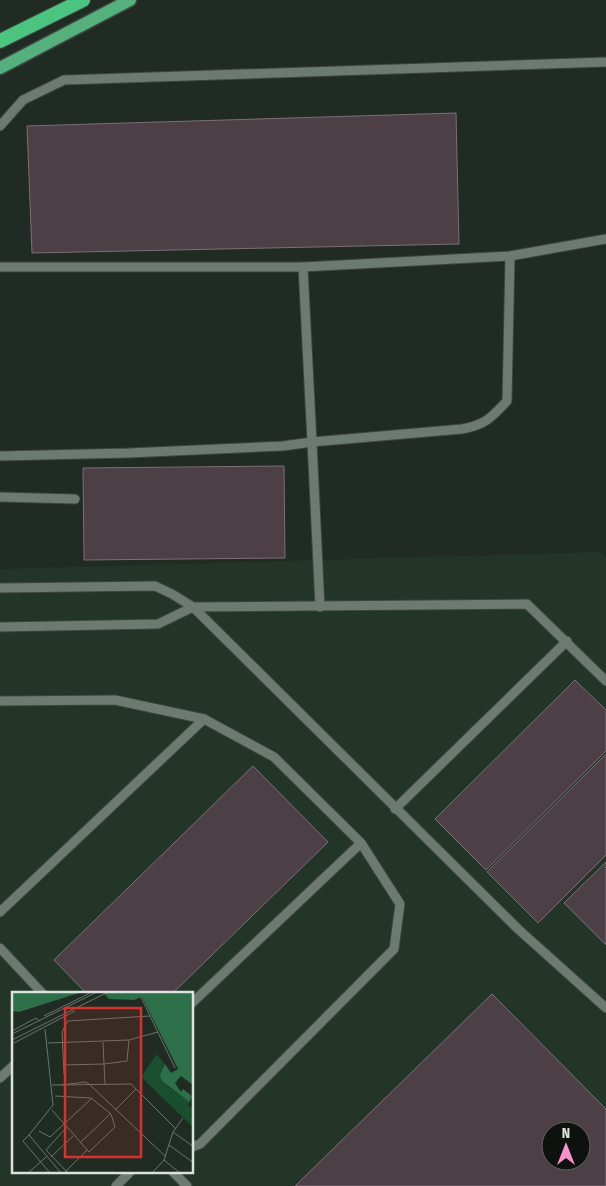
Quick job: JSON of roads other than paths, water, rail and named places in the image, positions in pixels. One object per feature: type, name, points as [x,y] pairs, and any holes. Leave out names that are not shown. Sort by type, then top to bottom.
[{"type":"highway","points":[[0,41],[83,0]]},
{"type":"main road","points":[[0,68],[130,0]]},
{"type":"lane","points":[[0,126],[23,100],[64,80],[606,62]]},
{"type":"lane","points":[[0,267],[303,267],[510,256],[606,239]]},
{"type":"lane","points":[[0,456],[129,453],[283,446],[477,426],[490,420],[507,401],[510,256]]},
{"type":"lane","points":[[303,267],[320,607]]},
{"type":"lane","points":[[0,497],[75,499]]},
{"type":"lane","points":[[0,588],[155,586],[193,607],[518,929],[606,1008]]},
{"type":"lane","points":[[0,627],[158,624],[193,607],[527,604],[606,680]]},
{"type":"lane","points":[[395,809],[567,641]]},
{"type":"lane","points":[[0,701],[115,700],[204,719],[274,757],[361,843],[400,904],[394,949],[200,1144],[194,1146]]},
{"type":"lane","points":[[0,912],[204,719]]},
{"type":"lane","points":[[194,1001],[361,843]]},
{"type":"lane","points":[[1,952],[41,992]]},
{"type":"lane","points":[[0,1078],[12,1067]]},
{"type":"lane","points":[[116,1186],[128,1174]]},
{"type":"lane","points":[[175,1174],[187,1186]]}]
